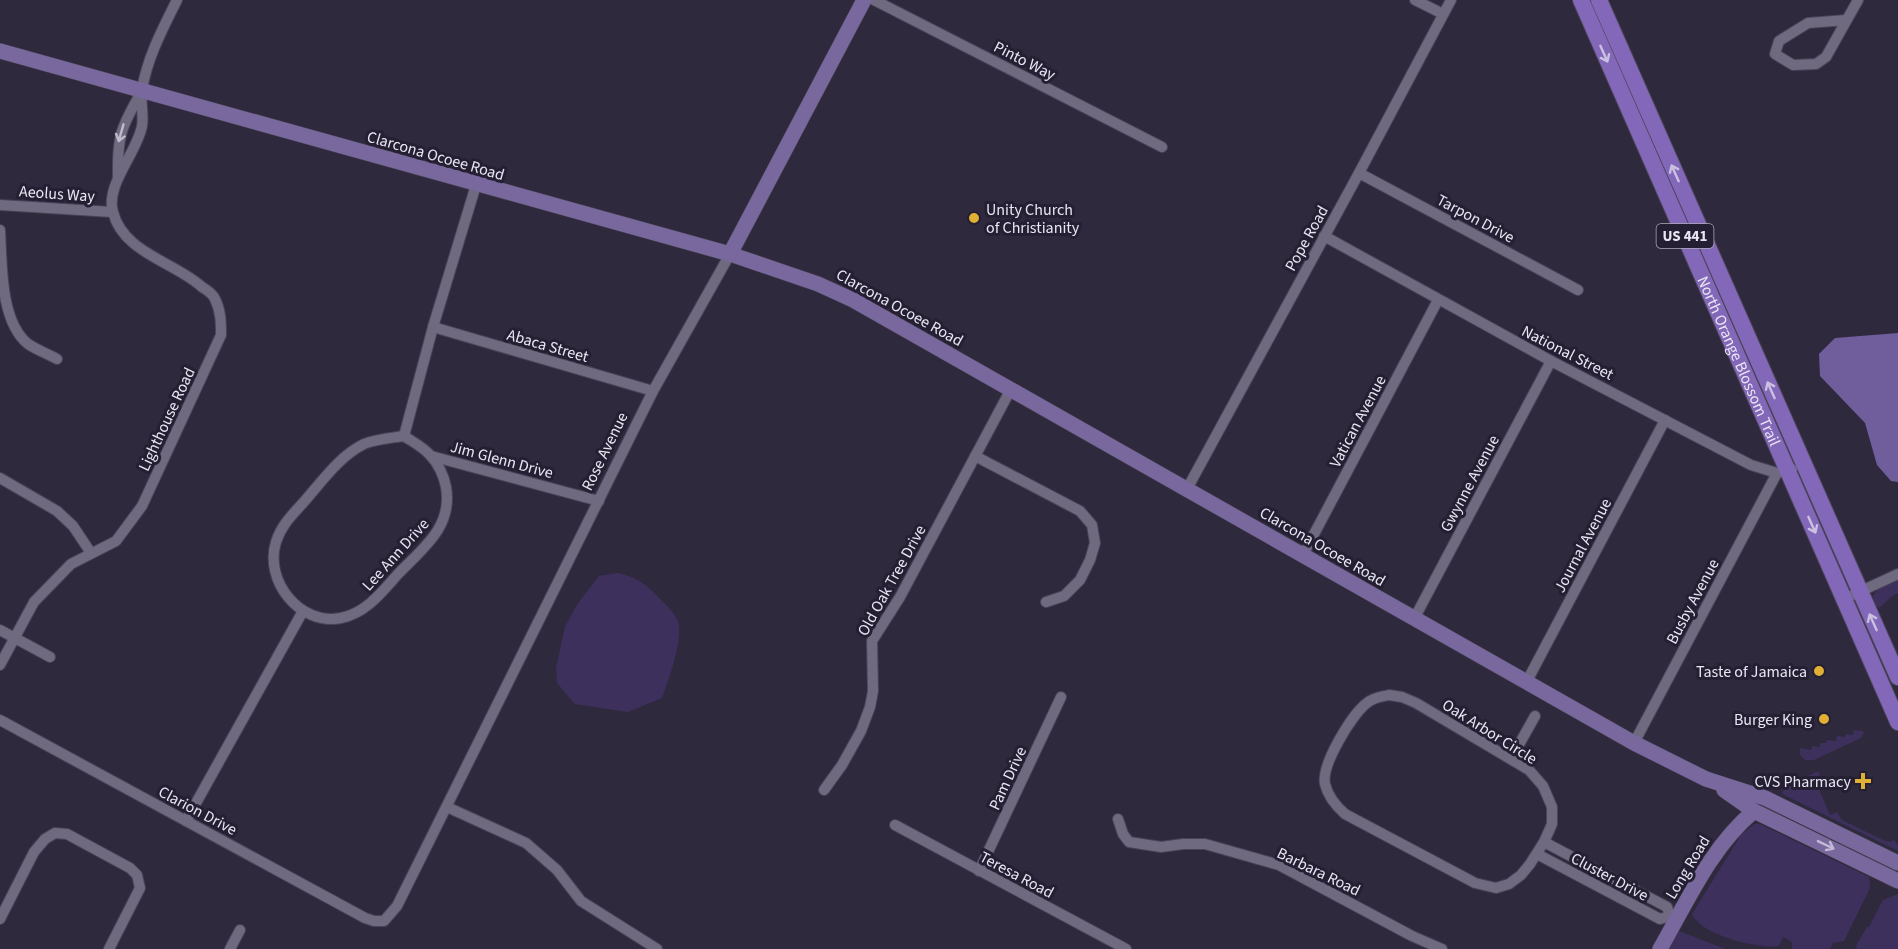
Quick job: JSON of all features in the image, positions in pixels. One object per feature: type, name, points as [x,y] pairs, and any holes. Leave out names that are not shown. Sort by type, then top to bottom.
[{"type":"main road","name":"Rose Avenue","points":[[730,254],[864,0]]},
{"type":"main road","name":"North Orange Blossom Trail","points":[[1581,0],[1678,200]]},
{"type":"main road","name":"North Orange Blossom Trail","points":[[1599,0],[1678,200],[1844,599],[1898,722]]},
{"type":"main road","name":"Clarcona Ocoee Road","points":[[0,51],[730,254],[818,284],[853,300],[1011,389],[1526,683],[1634,743],[1706,779],[1754,810],[1898,881]]},
{"type":"main road","name":"North Orange Blossom Trail","points":[[1790,470],[1859,591],[1898,677]]},
{"type":"main road","name":"Clarcona Ocoee Road","points":[[1706,779],[1765,798],[1898,863]]},
{"type":"main road","points":[[1754,810],[1771,811],[1825,828]]},
{"type":"main road","name":"Long Road","points":[[1660,949],[1673,918],[1717,850],[1754,810]]},
{"type":"street","points":[[118,179],[117,146],[123,123],[142,91],[153,52],[177,0]]},
{"type":"street","name":"Pinto Way","points":[[874,0],[1162,147]]},
{"type":"street","points":[[1415,0],[1443,14]]},
{"type":"street","name":"Pope Road","points":[[1186,489],[1451,0]]},
{"type":"street","points":[[1846,20],[1808,23],[1779,41],[1775,54],[1793,66],[1816,64],[1826,57],[1858,0]]},
{"type":"street","points":[[112,212],[112,198],[118,179],[142,126],[142,91]]},
{"type":"street","name":"Tarpon Drive","points":[[1359,173],[1578,290]]},
{"type":"street","points":[[186,821],[303,611],[291,600],[277,581],[274,560],[276,542],[286,521],[345,458],[364,444],[404,436],[476,185]]},
{"type":"street","name":"Aeolus Way","points":[[0,205],[112,212]]},
{"type":"street","name":"Lighthouse Road","points":[[0,664],[34,602],[71,564],[116,541],[142,506],[221,335],[220,314],[214,297],[194,279],[137,246],[122,231],[112,212]]},
{"type":"street","points":[[0,230],[2,298],[15,328],[27,343],[57,359]]},
{"type":"street","name":"National Street","points":[[1324,236],[1551,361],[1751,465],[1790,470]]},
{"type":"street","name":"Rose Avenue","points":[[384,921],[397,906],[653,391],[730,254]]},
{"type":"street","name":"Vatican Avenue","points":[[1303,555],[1438,300]]},
{"type":"street","name":"Abaca Street","points":[[434,327],[653,391]]},
{"type":"street","name":"Gwynne Avenue","points":[[1414,619],[1551,361]]},
{"type":"street","name":"Old Oak Tree Drive","points":[[824,790],[852,748],[870,707],[873,692],[872,641],[900,597],[1011,389]]},
{"type":"street","name":"Journal Avenue","points":[[1526,683],[1665,420]]},
{"type":"street","name":"Lee Ann Drive","points":[[303,611],[324,618],[341,618],[372,603],[434,536],[443,521],[448,500],[444,477],[431,456],[404,436]]},
{"type":"street","name":"Jim Glenn Drive","points":[[431,456],[599,501]]},
{"type":"street","points":[[975,456],[1080,511],[1092,525],[1095,543],[1080,580],[1065,596],[1046,602]]},
{"type":"street","name":"Busby Avenue","points":[[1634,743],[1790,470]]},
{"type":"street","points":[[0,478],[57,511],[73,526],[91,553]]},
{"type":"street","points":[[1844,599],[1898,574]]},
{"type":"street","points":[[0,630],[50,657]]},
{"type":"street","name":"Oak Arbor Circle","points":[[1389,695],[1402,697],[1529,770],[1544,786],[1552,807],[1552,824],[1544,842],[1521,875],[1509,884],[1496,888],[1475,883],[1345,814],[1333,803],[1325,782],[1328,762],[1356,713],[1374,698],[1389,695]]},
{"type":"street","name":"Pam Drive","points":[[979,871],[1061,697]]},
{"type":"street","points":[[1511,759],[1535,716]]},
{"type":"street","name":"Clarion Drive","points":[[0,720],[365,918],[384,921]]},
{"type":"street","points":[[447,807],[526,843],[557,870],[581,901],[657,949]]},
{"type":"street","name":"Barbara Road","points":[[1118,819],[1123,834],[1129,842],[1161,847],[1205,844],[1279,865],[1412,936],[1442,949]]},
{"type":"street","name":"Teresa Road","points":[[895,825],[1126,949]]},
{"type":"street","points":[[0,919],[34,852],[45,839],[55,833],[67,834],[129,868],[137,875],[140,888],[109,949]]},
{"type":"street","name":"Cluster Drive","points":[[1537,854],[1660,919],[1673,918],[1666,907],[1544,842]]},
{"type":"street","points":[[230,949],[240,930]]},
{"type":"shaded area","points":[[1898,333],[1898,482],[1891,481],[1877,465],[1865,423],[1820,376],[1819,354],[1835,338]]},
{"type":"shaded area","points":[[618,573],[648,587],[674,614],[679,628],[674,660],[662,698],[628,712],[575,704],[557,683],[556,668],[565,627],[576,606],[599,576]]},
{"type":"shaded area","points":[[1898,579],[1898,593],[1879,608],[1873,596],[1879,588]]},
{"type":"shaded area","points":[[1854,730],[1864,733],[1861,738],[1814,760],[1805,760],[1800,755],[1800,748],[1811,750],[1812,746],[1820,747],[1820,743],[1826,743],[1827,740],[1836,741],[1837,736],[1853,735]]},
{"type":"shaded area","points":[[1818,771],[1820,775],[1814,778],[1830,815],[1837,812],[1842,820],[1885,841],[1894,840],[1898,851],[1782,794],[1784,788]]},
{"type":"shaded area","points":[[1754,824],[1760,824],[1869,877],[1870,888],[1844,941],[1833,943],[1830,949],[1792,949],[1792,942],[1783,937],[1779,946],[1758,945],[1731,939],[1697,922],[1692,914],[1741,835]]},
{"type":"shaded area","points":[[1898,894],[1898,949],[1857,949],[1856,946],[1883,900]]},
{"type":"shaded area","points":[[1679,931],[1725,949],[1669,949]]},
{"type":"place","name":"Unity Church of Christianity","points":[[974,218]]},
{"type":"place","name":"Taste of Jamaica","points":[[1819,671]]},
{"type":"place","name":"Burger King","points":[[1824,719]]},
{"type":"place","name":"CVS Pharmacy","points":[[1863,781]]}]
